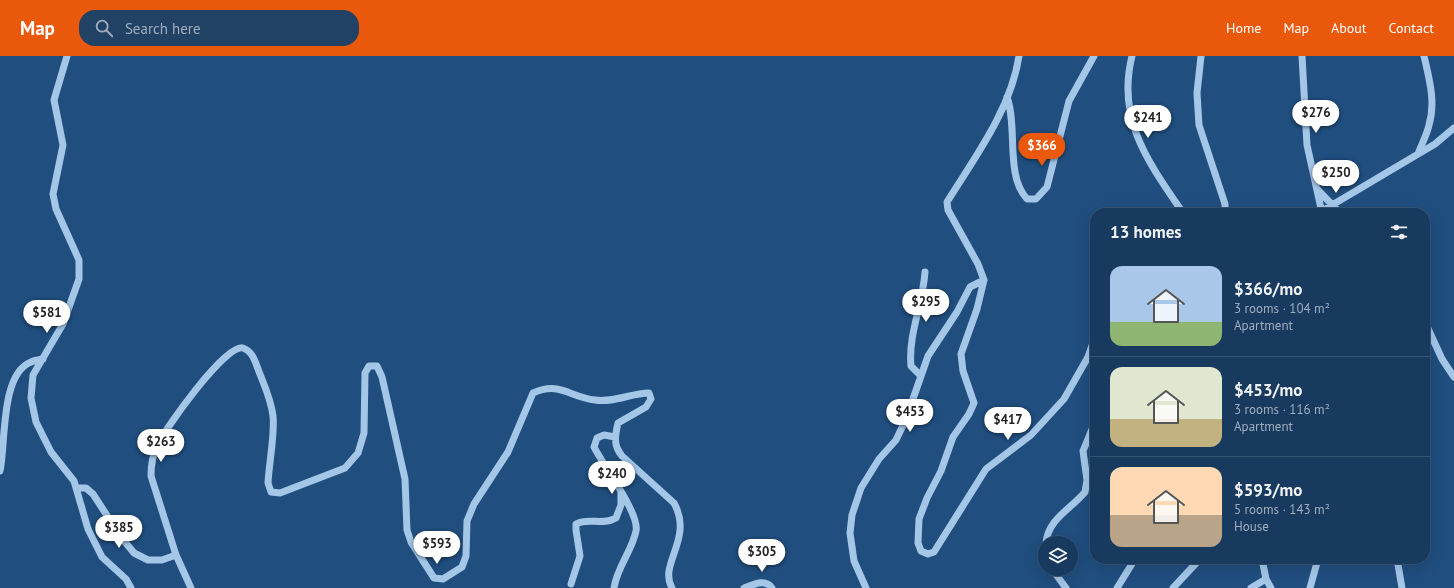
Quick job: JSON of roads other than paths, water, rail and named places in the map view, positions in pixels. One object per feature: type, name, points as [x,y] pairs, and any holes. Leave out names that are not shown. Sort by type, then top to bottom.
[{"type":"street","points":[[67,56],[54,100],[63,145],[53,194],[56,209],[79,260],[80,279],[63,324],[33,375],[31,398],[36,422],[51,452],[74,481],[88,529],[102,557],[126,579],[131,588]]},
{"type":"street","points":[[1019,56],[1007,97],[987,137],[947,202],[948,210],[978,264],[984,280],[977,309],[962,354],[963,372],[974,403],[969,414],[953,437],[941,471],[927,498],[919,519],[918,543],[921,551],[928,554],[934,552],[986,469],[1032,435],[1064,399],[1090,351]]},
{"type":"street","points":[[1007,97],[1012,111],[1015,176],[1022,193],[1027,199],[1036,199],[1047,187],[1069,101],[1094,56]]},
{"type":"street","points":[[1132,56],[1128,81],[1130,107],[1135,131],[1146,158],[1180,208]]},
{"type":"street","points":[[1201,56],[1197,93],[1199,125],[1223,198],[1224,208]]},
{"type":"street","points":[[1302,56],[1307,145],[1321,208]]},
{"type":"street","points":[[1418,154],[1430,124],[1432,107],[1431,92],[1424,56]]},
{"type":"street","points":[[1328,208],[1435,144],[1454,128]]},
{"type":"street","points":[[1317,189],[1336,208]]},
{"type":"street","points":[[921,376],[911,366],[910,349],[924,292],[925,272]]},
{"type":"street","points":[[866,588],[854,561],[850,533],[852,515],[861,488],[879,459],[896,440],[906,419],[928,356],[957,312],[970,287],[984,280]]},
{"type":"street","points":[[1430,333],[1442,359],[1454,377]]},
{"type":"street","points":[[191,588],[176,555],[151,476],[151,462],[157,445],[196,388],[228,353],[236,348],[242,348],[250,353],[269,395],[273,417],[268,482],[271,492],[280,493],[346,468],[358,454],[364,433],[365,373],[369,366],[377,366],[382,377],[405,479],[407,530],[411,542],[434,578],[443,579],[462,567],[466,556],[468,521],[472,510],[508,452],[533,393],[554,387],[593,400],[609,401],[649,393],[651,399],[646,407],[618,423],[615,437],[617,450],[622,456],[674,503],[679,513],[681,532],[667,575],[672,588]]},
{"type":"street","points":[[0,470],[3,425],[9,392],[19,371],[30,362],[43,359]]},
{"type":"street","points":[[1046,536],[1053,522],[1085,492],[1086,480],[1083,451],[1090,434]]},
{"type":"street","points":[[614,588],[615,578],[637,530],[636,519],[632,509],[594,446],[597,438],[604,435],[615,437]]},
{"type":"street","points":[[76,488],[86,488],[93,494],[121,537],[134,553],[148,560],[162,560],[176,555]]},
{"type":"street","points":[[571,584],[580,556],[580,545],[576,524],[582,521],[608,522],[616,518],[622,505],[621,492]]},
{"type":"street","points":[[1116,588],[1132,564]]},
{"type":"street","points":[[1173,588],[1195,564]]},
{"type":"street","points":[[1263,564],[1266,580],[1271,588]]},
{"type":"street","points":[[1310,588],[1317,564]]},
{"type":"street","points":[[1398,564],[1402,588]]},
{"type":"street","points":[[1057,576],[1066,588]]},
{"type":"street","points":[[1251,588],[1266,580]]},
{"type":"street","points":[[744,588],[763,582],[769,584],[772,588]]}]
